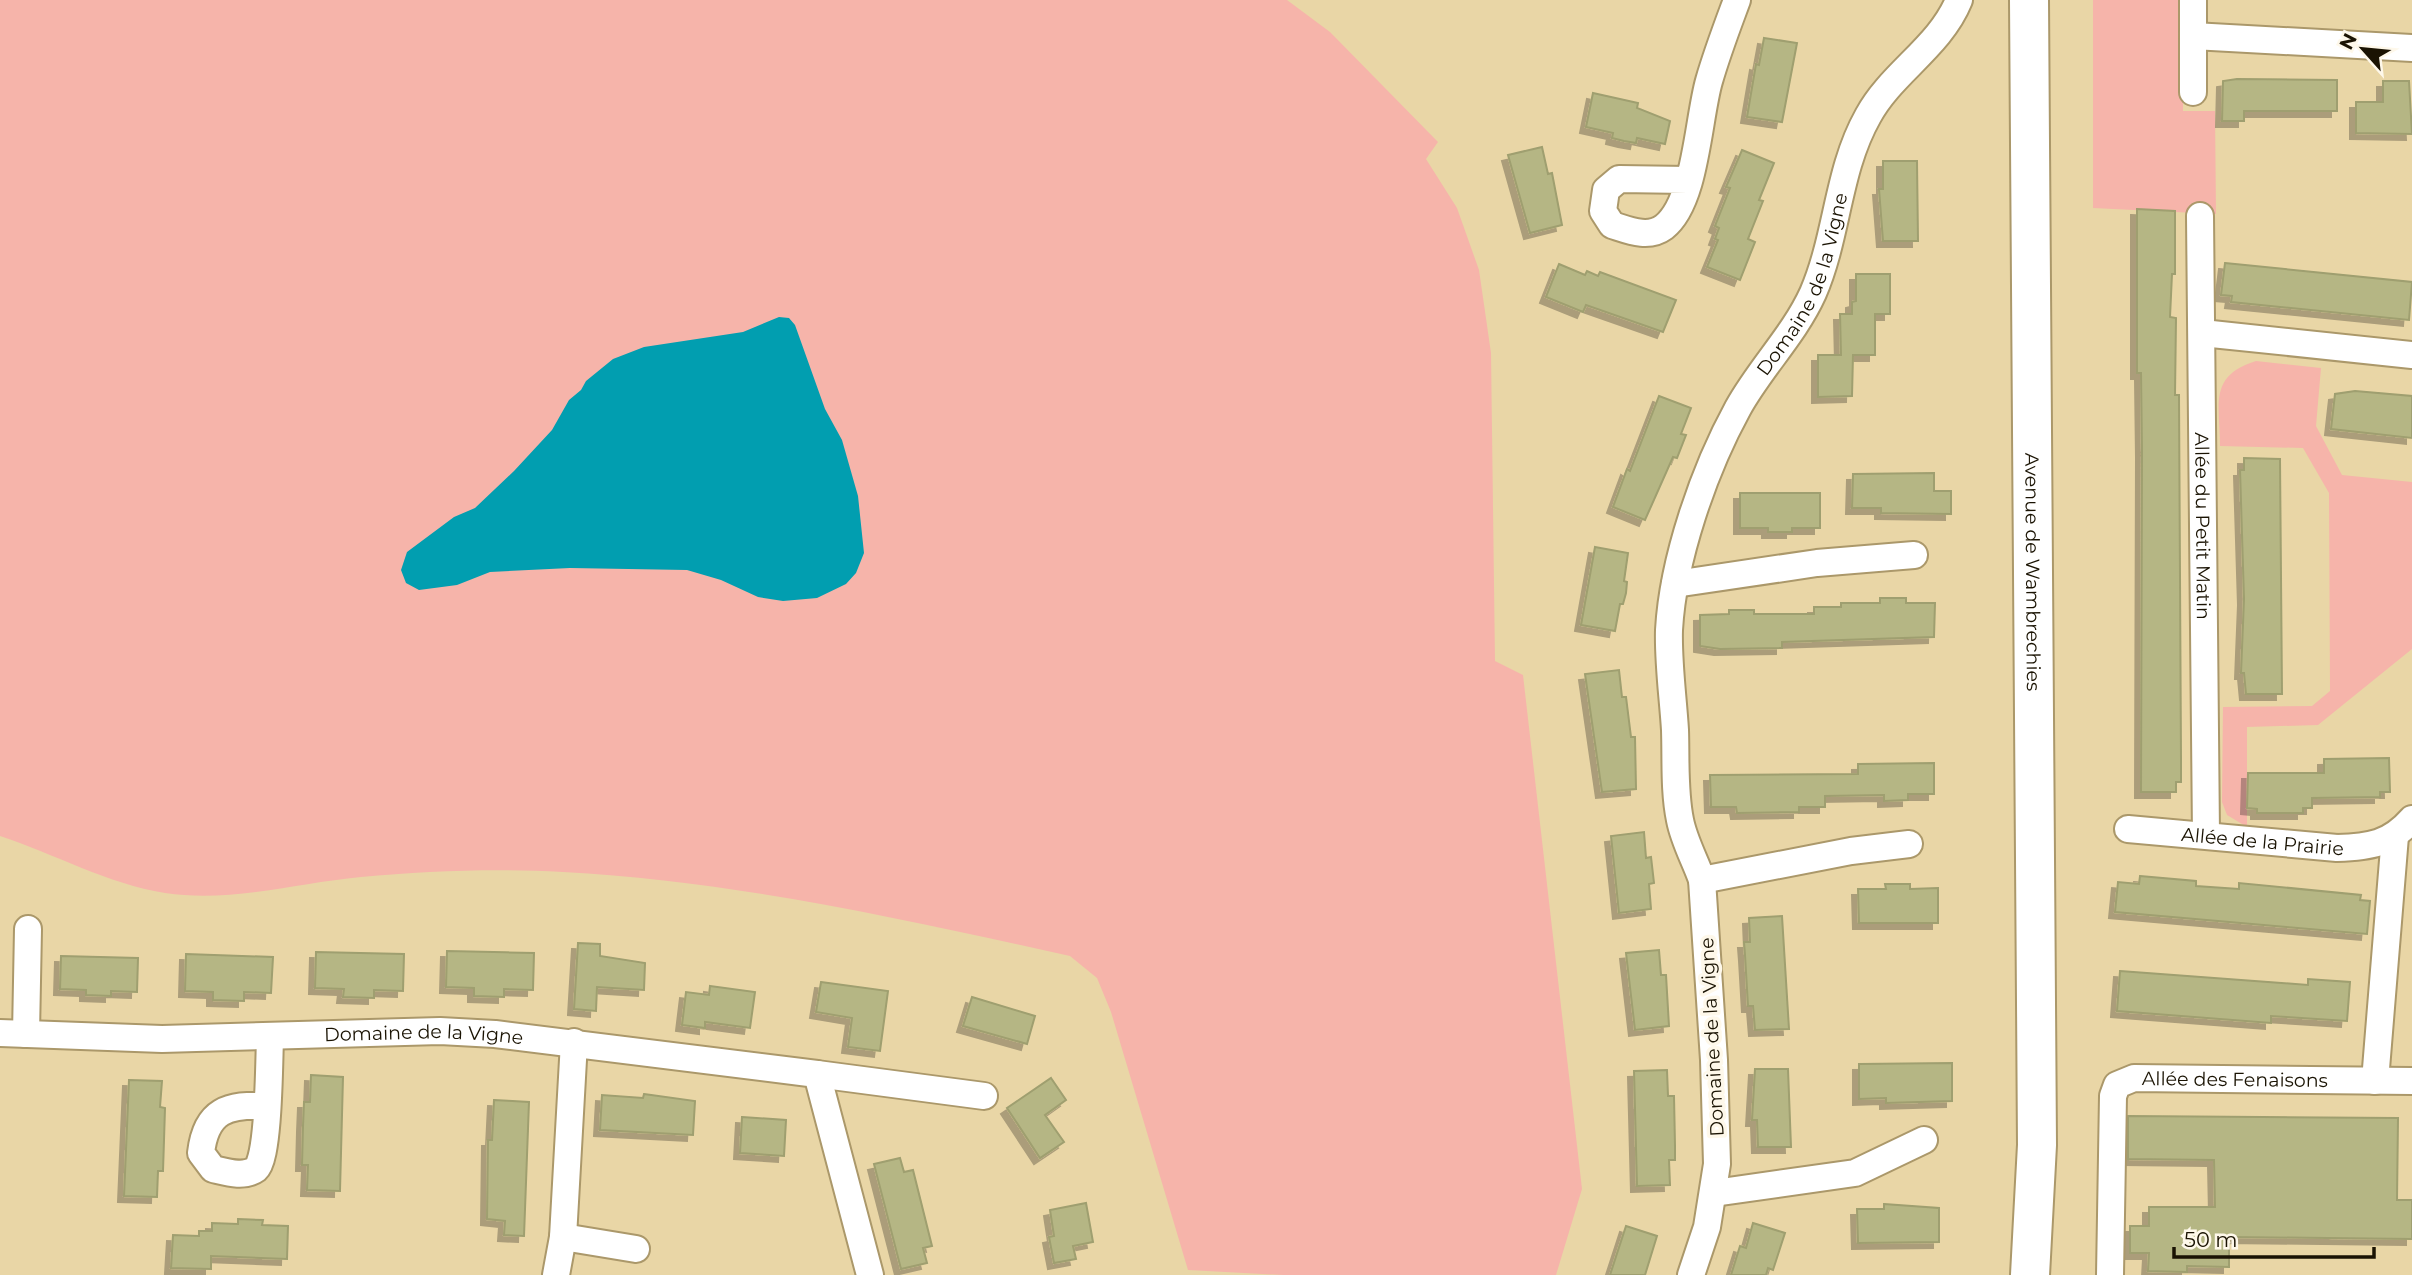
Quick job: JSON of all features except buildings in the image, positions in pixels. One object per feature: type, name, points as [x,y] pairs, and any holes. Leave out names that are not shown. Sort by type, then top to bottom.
[{"type":"main road","name":"Avenue de Wambrechies","points":[[2029,0],[2037,1145],[2030,1275]]},
{"type":"main road","name":"Avenue de Wambrechies","points":[[2037,1145],[2048,1275]]},
{"type":"street","points":[[1688,180],[1709,82],[1737,0]]},
{"type":"street","name":"Domaine de la Vigne","points":[[1692,1275],[1714,1193],[1718,1138],[1702,880],[1686,841],[1678,800],[1669,647],[1675,584],[1706,481],[1727,431],[1752,387],[1794,329],[1813,292],[1833,233],[1846,170],[1859,133],[1880,97],[1942,29],[1959,0]]},
{"type":"street","points":[[2193,0],[2193,92]]},
{"type":"street","points":[[2193,36],[2412,48]]},
{"type":"street","name":"Allée du Petit Matin","points":[[2200,216],[2206,835]]},
{"type":"street","points":[[2202,333],[2412,355]]},
{"type":"street","points":[[1675,584],[1817,563],[1914,555]]},
{"type":"street","name":"Allée de la Prairie","points":[[2128,830],[2337,848],[2380,845],[2404,828]]},
{"type":"street","name":"Allée de la Prairie","points":[[2375,1081],[2383,981],[2404,828]]},
{"type":"street","points":[[1702,880],[1852,851],[1909,844]]},
{"type":"street","name":"Domaine de la Vigne","points":[[28,929],[13,1034],[103,1039],[270,1038],[440,1031],[536,1036],[984,1096]]},
{"type":"street","points":[[267,1106],[270,1038]]},
{"type":"street","points":[[556,1275],[563,1237],[574,1042]]},
{"type":"street","points":[[817,1074],[870,1275]]},
{"type":"street","name":"Allée des Fenaisons","points":[[2110,1275],[2113,1096],[2117,1085],[2134,1078],[2412,1081]]},
{"type":"street","points":[[1714,1193],[1855,1173],[1924,1139]]},
{"type":"street","points":[[563,1237],[636,1249]]},
{"type":"shaded area","points":[[0,0],[1287,0],[1330,32],[1438,142],[1426,159],[1457,208],[1479,270],[1491,353],[1495,661],[1523,675],[1582,1189],[1556,1275],[1284,1275],[1188,1270],[1111,1012],[1097,978],[1070,956],[881,916],[755,893],[563,872],[436,872],[361,877],[214,896],[165,893],[102,876],[0,836]]},
{"type":"shaded area","points":[[2093,0],[2183,0],[2183,111],[2215,111],[2216,214],[2093,208]]},
{"type":"shaded area","points":[[2256,361],[2321,368],[2316,426],[2342,475],[2412,482],[2412,649],[2318,725],[2247,727],[2247,827],[2227,815],[2222,802],[2223,707],[2312,706],[2330,691],[2329,493],[2303,448],[2220,446],[2219,405],[2224,383],[2241,367]]},
{"type":"water","points":[[779,317],[789,318],[795,325],[825,409],[842,440],[858,496],[864,553],[856,573],[846,584],[817,598],[783,601],[758,597],[721,580],[687,570],[570,568],[490,572],[457,585],[419,590],[406,583],[401,570],[407,552],[454,517],[475,508],[552,430],[569,400],[581,390],[586,381],[613,359],[644,347],[743,332]]}]
